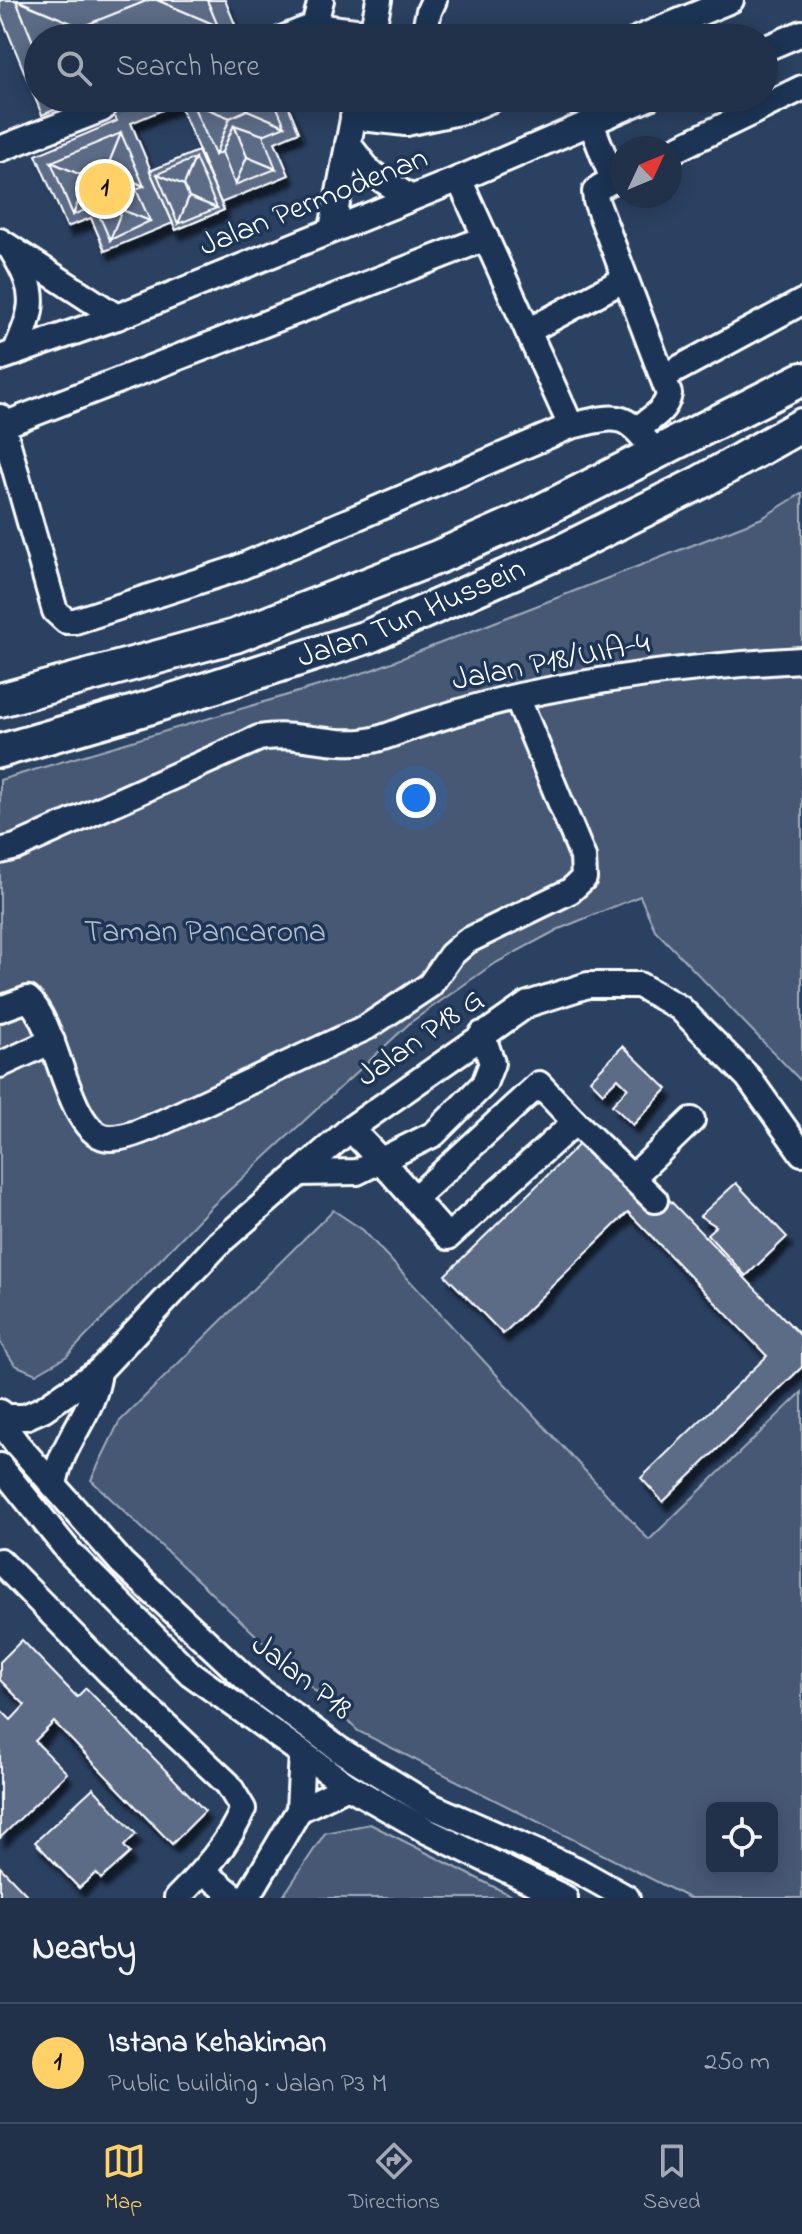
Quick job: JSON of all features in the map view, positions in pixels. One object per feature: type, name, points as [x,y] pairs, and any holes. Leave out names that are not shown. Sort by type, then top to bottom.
[{"type":"main road","name":"Jalan Tun Hussein","points":[[0,700],[235,636],[438,557],[529,517],[802,379]]},
{"type":"main road","name":"Jalan Tun Hussein","points":[[0,751],[148,708],[367,637],[564,550],[699,483],[802,425]]},
{"type":"street","points":[[315,24],[321,0]]},
{"type":"street","points":[[374,24],[379,0]]},
{"type":"street","points":[[426,24],[434,0]]},
{"type":"street","points":[[673,24],[731,0]]},
{"type":"street","points":[[778,43],[802,33]]},
{"type":"street","points":[[778,100],[802,88]]},
{"type":"street","points":[[0,149],[94,112]]},
{"type":"street","points":[[332,229],[354,112]]},
{"type":"street","points":[[369,112],[406,123],[459,112]]},
{"type":"street","points":[[406,123],[408,112]]},
{"type":"street","name":"Jalan Permodenan","points":[[8,356],[117,317],[616,112]]},
{"type":"street","points":[[682,146],[752,112]]},
{"type":"street","points":[[591,123],[610,162]]},
{"type":"street","points":[[348,144],[370,172],[411,198]]},
{"type":"street","points":[[459,179],[571,426]]},
{"type":"street","points":[[610,182],[595,192],[596,201],[669,394],[667,403],[637,429]]},
{"type":"street","points":[[486,238],[14,421],[1,420],[55,611],[66,621],[75,621],[236,569],[571,426],[610,417],[625,420],[637,429],[657,454]]},
{"type":"street","points":[[6,246],[117,317]]},
{"type":"street","points":[[6,246],[24,270],[32,291],[31,316],[8,356]]},
{"type":"street","points":[[528,331],[625,279]]},
{"type":"street","points":[[663,377],[802,302]]},
{"type":"street","name":"Jalan P18/UIA-4","points":[[0,851],[16,847],[248,742],[272,735],[315,741],[372,741],[415,725],[517,697],[595,682],[713,666],[802,660]]},
{"type":"street","points":[[0,1009],[28,999],[34,1004],[88,1128],[94,1134],[111,1138],[137,1133],[367,1027],[430,985],[451,955],[467,941],[579,886],[584,878],[583,857],[517,697]]},
{"type":"street","name":"Jalan P18 G","points":[[0,1412],[6,1417],[25,1417],[43,1409],[99,1371],[220,1242],[350,1129],[528,1004],[588,985],[639,985],[680,1008],[748,1077],[802,1153]]},
{"type":"street","points":[[299,1173],[357,1172],[434,1134],[484,1084],[492,1063],[482,1034]]},
{"type":"street","points":[[0,1065],[52,1041]]},
{"type":"street","points":[[414,1199],[539,1084],[655,1200]]},
{"type":"street","points":[[632,1178],[692,1120]]},
{"type":"street","points":[[350,1129],[384,1161],[448,1237],[575,1122]]},
{"type":"street","name":"Jalan P18 G","points":[[54,1486],[60,1457],[94,1395],[99,1371]]},
{"type":"street","name":"Jalan P18","points":[[0,1421],[122,1563],[256,1688],[340,1750],[429,1805],[577,1870],[627,1898]]},
{"type":"street","name":"Jalan P18","points":[[0,1466],[70,1553],[190,1673],[348,1786],[429,1832],[565,1898]]},
{"type":"street","points":[[0,1561],[110,1673],[228,1784],[243,1809],[238,1822],[203,1871],[177,1898]]},
{"type":"street","points":[[247,1898],[299,1810],[302,1753]]},
{"type":"street","points":[[299,1810],[348,1786]]},
{"type":"street","points":[[203,1871],[236,1898]]},
{"type":"green space","name":"Taman Pancarona","points":[[802,493],[802,1082],[655,930],[640,896],[559,929],[492,965],[411,1022],[210,1208],[67,1356],[36,1374],[15,1365],[0,1342],[0,780],[369,671],[762,518]]},
{"type":"green space","points":[[333,1210],[363,1230],[649,1540],[802,1392],[802,1898],[689,1898],[358,1731],[91,1480],[119,1422]]},
{"type":"green space","points":[[370,1824],[516,1898],[282,1898],[325,1833]]},
{"type":"building","points":[[0,0],[16,0],[26,24],[24,71],[0,13]]},
{"type":"building","points":[[16,0],[74,24],[26,24]]},
{"type":"building","points":[[17,0],[149,0],[89,24],[74,24]]},
{"type":"building","points":[[149,0],[157,0],[213,24],[89,24]]},
{"type":"building","points":[[157,0],[207,0],[217,24]]},
{"type":"building","points":[[207,0],[225,0],[235,24],[217,24]]},
{"type":"building","points":[[113,112],[157,112],[131,123],[173,223],[105,251],[91,218],[67,227],[36,155],[117,121]]},
{"type":"building","points":[[183,112],[291,112],[299,132],[275,142],[289,175],[221,203]]},
{"type":"building","points":[[196,112],[215,112],[230,118],[215,155]]},
{"type":"building","points":[[215,112],[243,112],[230,118]]},
{"type":"building","points":[[252,112],[279,112],[285,126]]},
{"type":"building","points":[[252,112],[285,126],[263,135],[234,125],[222,152],[215,155],[230,118]]},
{"type":"building","points":[[234,125],[263,135],[276,169],[247,157]]},
{"type":"building","points":[[234,125],[247,157],[235,185],[222,152]]},
{"type":"building","points":[[121,133],[144,186],[106,170]]},
{"type":"building","points":[[121,133],[106,170],[88,178],[51,162]]},
{"type":"building","points":[[198,151],[224,210],[176,230],[150,171]],"holes":[[[195,158],[217,208],[178,224],[157,174]]]},
{"type":"building","points":[[198,151],[224,210],[176,230],[150,171]]},
{"type":"building","points":[[247,157],[276,169],[235,185]]},
{"type":"building","points":[[195,158],[184,185],[157,174]]},
{"type":"building","points":[[195,158],[217,208],[189,197],[184,185]]},
{"type":"building","points":[[51,162],[88,178],[73,215]]},
{"type":"building","points":[[106,170],[144,186],[136,189],[108,178],[95,206],[73,215],[88,178]]},
{"type":"building","points":[[157,174],[184,185],[189,197],[178,224]]},
{"type":"building","points":[[108,178],[136,189],[150,221],[122,210]]},
{"type":"building","points":[[108,178],[122,210],[110,240],[95,206]]},
{"type":"building","points":[[189,197],[217,208],[178,224]]},
{"type":"building","points":[[122,210],[150,221],[110,240]]},
{"type":"building","points":[[623,1046],[667,1089],[633,1125],[612,1105],[628,1088],[618,1078],[603,1093],[590,1080]]},
{"type":"building","points":[[598,1126],[802,1337],[802,1367],[663,1502],[641,1478],[767,1356],[628,1212],[503,1334],[445,1275]]},
{"type":"building","points":[[736,1183],[787,1237],[746,1276],[707,1234],[716,1226],[700,1216]]},
{"type":"building","points":[[22,1640],[77,1697],[86,1688],[205,1811],[172,1844],[54,1722],[35,1741],[67,1773],[0,1838],[0,1709],[11,1720],[25,1705],[0,1680],[0,1662]]},
{"type":"building","points":[[93,1788],[136,1834],[124,1846],[130,1853],[101,1879],[96,1873],[79,1888],[35,1842]]},
{"type":"building","points":[[0,1867],[30,1898],[0,1898]]},
{"type":"place","name":"Istana Kehakiman","points":[[105,189]]}]
